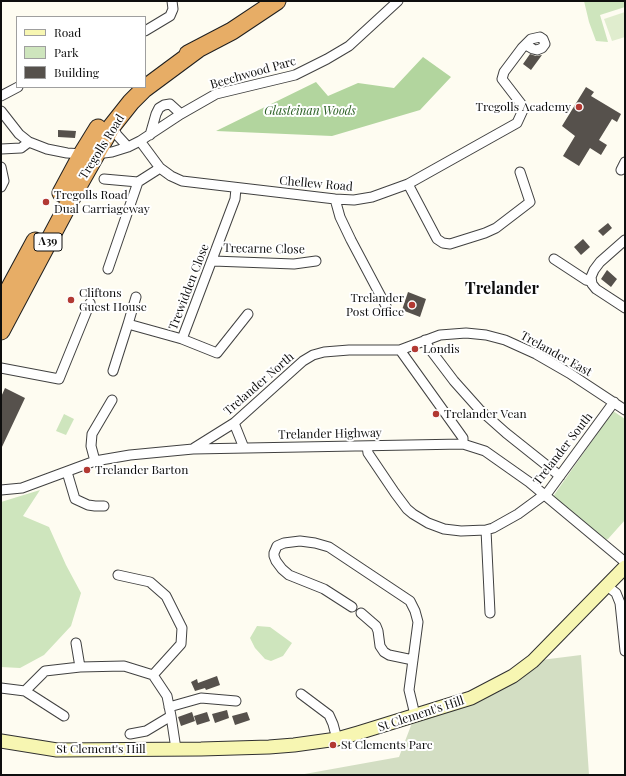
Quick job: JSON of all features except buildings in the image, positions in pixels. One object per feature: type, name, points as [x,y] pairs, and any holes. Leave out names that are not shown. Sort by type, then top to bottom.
[{"type":"highway","name":"Tregolls Road","points":[[146,77],[167,63],[198,50],[232,31],[277,1]]},
{"type":"highway","name":"Tregolls Road","points":[[146,88],[198,50]]},
{"type":"highway","name":"Tregolls Road","points":[[1,331],[57,225],[89,154],[111,110],[132,88]]},
{"type":"highway","name":"Tregolls Road","points":[[1,304],[89,154],[131,102],[145,88]]},
{"type":"street","points":[[146,30],[170,16],[173,9],[172,1]]},
{"type":"street","name":"Beechwood Parc","points":[[29,142],[47,149],[67,153],[89,154],[112,152],[128,147],[216,94],[295,75],[327,59],[349,46],[398,1]]},
{"type":"street","name":"Chellew Road","points":[[140,141],[160,168],[171,176],[182,181],[335,199],[354,200],[372,197],[408,184],[515,125],[523,110],[520,101],[502,79],[504,72],[526,45]]},
{"type":"street","points":[[1,96],[16,88]]},
{"type":"street","points":[[150,135],[159,108],[170,104],[181,114]]},
{"type":"street","points":[[1,111],[18,134],[29,142],[21,148],[1,149]]},
{"type":"street","points":[[112,126],[128,147]]},
{"type":"street","points":[[1,167],[4,182],[1,188]]},
{"type":"street","points":[[104,179],[138,182],[160,168]]},
{"type":"street","points":[[408,184],[437,239],[443,243],[450,244],[496,228],[530,202],[520,172]]},
{"type":"street","points":[[108,269],[138,182]]},
{"type":"street","name":"Trewidden Close","points":[[128,324],[182,339],[235,199],[236,188]]},
{"type":"street","points":[[335,199],[340,218],[386,306]]},
{"type":"street","points":[[625,240],[597,266],[592,273],[592,281],[596,289],[625,308]]},
{"type":"street","points":[[554,259],[586,280],[592,281]]},
{"type":"street","name":"Trecarne Close","points":[[212,261],[294,264],[316,262]]},
{"type":"street","points":[[113,371],[136,297]]},
{"type":"street","points":[[1,368],[58,379],[90,303]]},
{"type":"street","points":[[182,339],[217,353],[248,314]]},
{"type":"street","name":"Trelander East","points":[[400,350],[440,335],[466,333],[486,335],[505,340],[536,354],[569,373],[625,410]]},
{"type":"street","points":[[425,340],[429,348],[454,381],[479,409],[506,433],[560,476]]},
{"type":"street","name":"Trelander North","points":[[192,449],[234,423],[303,361],[313,355],[324,352],[349,350],[400,350]]},
{"type":"street","points":[[400,350],[463,438],[463,444]]},
{"type":"street","points":[[95,462],[91,446],[92,434],[112,400]]},
{"type":"street","name":"Trelander South","points":[[367,446],[368,453],[395,494],[413,514],[428,523],[444,529],[461,531],[486,530],[499,525],[518,514],[548,492],[614,402]]},
{"type":"street","points":[[234,423],[244,448]]},
{"type":"street","name":"Trelander Highway","points":[[1,490],[22,488],[95,462],[130,454],[192,449],[463,444],[478,448],[492,455],[545,494],[625,562]]},
{"type":"street","points":[[67,472],[75,499],[88,505],[104,506]]},
{"type":"street","points":[[486,530],[490,613]]},
{"type":"street","points":[[352,607],[324,589],[290,575],[282,569],[274,559],[276,546],[284,543],[300,542],[315,543],[329,547],[406,597],[416,611],[418,622],[409,690],[415,715]]},
{"type":"street","name":"St Clement's Hill","points":[[1,741],[57,750],[270,747],[337,739],[381,727],[471,698],[513,676],[533,661],[625,567]]},
{"type":"street","points":[[118,574],[150,582],[166,596],[182,628],[181,644],[153,675]]},
{"type":"street","points":[[607,586],[616,593],[620,603],[625,651]]},
{"type":"street","points":[[361,613],[376,626],[380,646],[384,652],[389,655],[413,660]]},
{"type":"street","points":[[76,644],[80,667]]},
{"type":"street","points":[[25,691],[46,672],[80,667],[124,666],[153,675],[167,696],[176,749]]},
{"type":"street","points":[[1,688],[25,691],[64,716]]},
{"type":"street","points":[[300,694],[328,715],[333,724],[337,739]]},
{"type":"street","points":[[130,734],[146,732],[170,712],[201,698],[236,701]]},
{"type":"green space","points":[[584,1],[625,1],[625,7],[600,15],[608,42],[596,41],[589,22]]},
{"type":"green space","points":[[625,12],[625,37],[612,41],[604,19]]},
{"type":"green space","name":"Glasteinan Woods","points":[[423,57],[451,77],[420,110],[332,136],[216,131],[316,82],[328,96],[358,83],[394,88]]},
{"type":"green space","points":[[613,411],[625,419],[625,520],[608,539],[603,541],[552,498]]},
{"type":"green space","points":[[64,414],[74,419],[66,435],[56,431]]},
{"type":"green space","points":[[40,490],[23,516],[49,527],[66,565],[81,593],[71,626],[44,655],[20,668],[1,667],[1,502]]},
{"type":"green space","points":[[257,626],[270,627],[292,643],[283,656],[271,661],[265,659],[255,648],[250,638]]},
{"type":"green space","points":[[581,655],[589,775],[299,775],[399,757],[415,715],[471,698],[533,661]]},
{"type":"place","name":"Tregolls Academy","points":[[579,107]]},
{"type":"place","name":"Tregolls Road Dual Carriageway","points":[[46,202]]},
{"type":"place","name":"Cliftons Guest House","points":[[71,300]]},
{"type":"place","name":"Trelander Post Office","points":[[412,305]]},
{"type":"place","name":"Londis","points":[[415,349]]},
{"type":"place","name":"Trelander Vean","points":[[436,414]]},
{"type":"place","name":"Trelander Barton","points":[[87,470]]},
{"type":"place","name":"St Clements Parc","points":[[333,745]]},
{"type":"district","name":"Trelander","points":[[502,289]]}]
